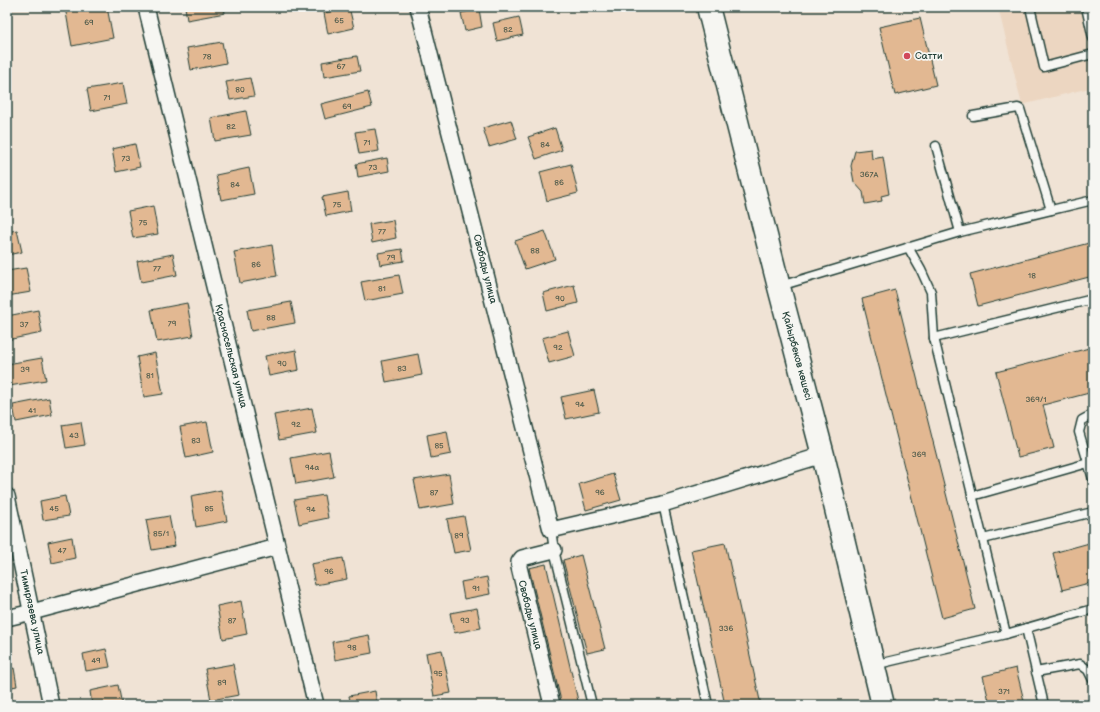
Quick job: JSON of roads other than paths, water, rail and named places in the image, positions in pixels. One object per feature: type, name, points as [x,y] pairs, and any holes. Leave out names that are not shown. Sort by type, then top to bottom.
[{"type":"main road","name":"Қайырбеков көшесі","points":[[708,7],[823,455],[883,705]]},
{"type":"street","name":"Красносельская улица","points":[[146,7],[316,705]]},
{"type":"street","name":"Свободы улица","points":[[418,7],[551,530]]},
{"type":"street","points":[[551,530],[663,504],[823,455]]},
{"type":"street","name":"Тимирязева улица","points":[[7,496],[50,705]]},
{"type":"street","points":[[7,618],[277,548]]},
{"type":"street","name":"Свободы улица","points":[[552,705],[519,562],[522,558],[554,550]]},
{"type":"lane","points":[[1030,7],[1044,67],[1093,54]]},
{"type":"lane","points":[[1086,7],[1093,38]]},
{"type":"lane","points":[[973,116],[1018,108],[1020,109],[1051,210]]},
{"type":"lane","points":[[936,146],[960,232]]},
{"type":"lane","points":[[779,287],[960,232],[1093,200]]},
{"type":"lane","points":[[908,248],[921,270],[931,292],[934,338],[1006,634]]},
{"type":"lane","points":[[934,338],[1093,299]]},
{"type":"lane","points":[[1093,414],[1082,420],[1079,432],[1093,479]]},
{"type":"lane","points":[[972,496],[1088,463]]},
{"type":"lane","points":[[663,504],[708,705]]},
{"type":"lane","points":[[983,539],[1093,512]]},
{"type":"lane","points":[[551,530],[554,550],[592,705]]},
{"type":"lane","points":[[873,665],[1006,634],[1093,609]]},
{"type":"lane","points":[[1026,628],[1044,705]]},
{"type":"lane","points":[[1036,672],[1080,664],[1088,670],[1093,680]]},
{"type":"place","name":"Сатти","points":[[907,56]]}]
